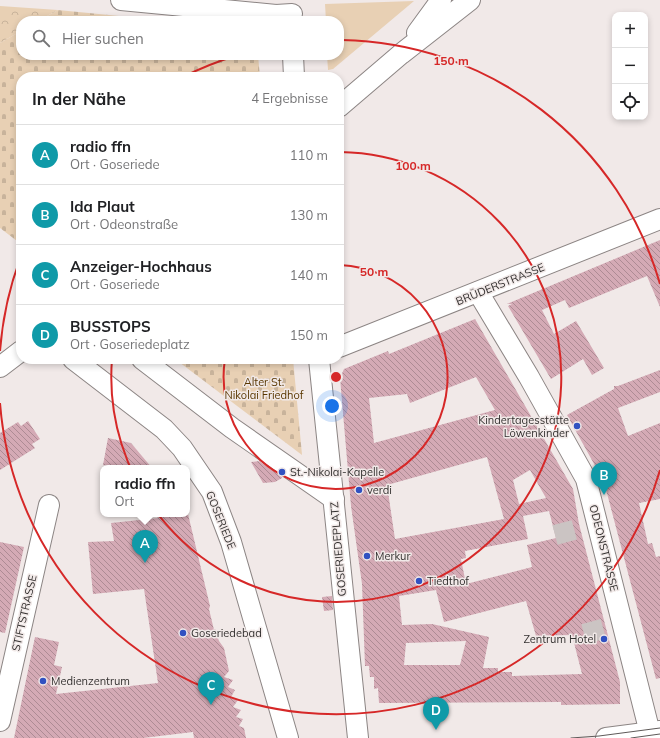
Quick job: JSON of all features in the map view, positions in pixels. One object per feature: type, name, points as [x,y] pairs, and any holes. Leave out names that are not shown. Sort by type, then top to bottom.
[{"type":"street","points":[[121,0],[147,1],[276,14],[292,12]]},
{"type":"street","points":[[401,54],[441,0]]},
{"type":"street","points":[[344,103],[401,54],[470,0]]},
{"type":"street","points":[[293,60],[294,72]]},
{"type":"street","name":"BRÜDERSTRASSE","points":[[344,346],[660,219]]},
{"type":"street","name":"ODEONSTRASSE","points":[[478,292],[529,377],[586,479],[589,525],[614,621],[655,732]]},
{"type":"street","points":[[0,367],[16,355]]},
{"type":"street","name":"GOSERIEDE","points":[[80,364],[164,429],[182,448],[212,492],[231,542],[289,736]]},
{"type":"street","points":[[149,364],[232,428],[334,499]]},
{"type":"street","name":"GOSERIEDEPLATZ","points":[[320,364],[334,499],[356,651],[358,738]]},
{"type":"street","name":"STIFTSTRASSE","points":[[0,721],[49,505]]},
{"type":"street","points":[[606,738],[655,732]]},
{"type":"green space","points":[[414,1],[344,60],[344,16],[326,16],[325,4]]},
{"type":"green space","points":[[0,6],[58,10],[47,16],[16,16],[16,34],[0,43]]},
{"type":"green space","points":[[58,10],[119,16],[47,16]]},
{"type":"green space","points":[[16,34],[16,60],[258,60],[260,72],[16,72],[16,240],[0,228],[0,43]]},
{"type":"green space","points":[[327,60],[344,60],[333,69],[328,70]]},
{"type":"green space","name":"Alter St. Nikolai Friedhof","points":[[182,364],[293,364],[302,455]]},
{"type":"building","points":[[660,240],[660,307],[647,276],[569,308],[565,300],[542,310],[554,334],[576,321],[604,368],[592,375],[583,359],[551,379],[508,306],[512,304],[507,304]]},
{"type":"building","points":[[475,319],[573,489],[579,524],[620,682],[620,704],[561,705],[561,702],[379,703],[378,688],[374,689],[374,677],[370,677],[369,666],[365,666],[362,584],[351,506],[340,378],[344,369],[388,351],[389,354]],"holes":[[[476,377],[495,410],[374,443],[369,398],[407,394],[410,403]],[[487,457],[504,519],[395,539],[387,485]],[[530,470],[546,498],[519,504],[513,480]],[[549,511],[556,538],[527,545],[532,567],[466,584],[461,559],[466,558],[465,551],[528,539],[523,516]],[[436,590],[444,622],[526,601],[536,636],[572,635],[582,674],[512,676],[512,672],[498,672],[498,668],[483,668],[489,637],[432,624],[402,625],[399,596]],[[466,641],[460,665],[404,665],[406,643]]]},
{"type":"building","points":[[660,370],[660,392],[618,408],[628,436],[660,423],[660,499],[639,503],[648,544],[652,543],[656,557],[660,556],[660,678],[656,679],[604,482],[567,415],[614,389],[614,386],[618,386]]},
{"type":"building","points":[[28,421],[40,439],[32,444],[35,448],[0,470],[0,433],[18,422],[21,426]]},
{"type":"building","points":[[108,438],[131,443],[149,465],[103,465]]},
{"type":"building","points":[[259,461],[282,478],[275,482],[263,483],[251,462]]},
{"type":"building","points":[[157,517],[189,517],[210,606],[209,609],[214,630],[215,629],[219,641],[224,648],[229,671],[224,677],[233,680],[228,687],[235,690],[231,697],[238,700],[233,707],[241,710],[236,717],[243,719],[239,726],[244,728],[246,738],[194,738],[193,732],[143,738],[14,738],[35,637],[59,642],[54,665],[62,667],[56,694],[158,683],[144,589],[93,594],[88,542],[114,541],[111,523],[158,518]]},
{"type":"building","points":[[0,542],[24,547],[5,633],[0,632]]},
{"type":"building","points":[[332,596],[333,610],[324,611],[322,597]]},
{"type":"tunnel","points":[[555,535],[581,528]]},
{"type":"tunnel","points":[[584,634],[606,628]]},
{"type":"tram line","points":[[571,738],[660,728]]},
{"type":"tram line","points":[[631,738],[660,734]]},
{"type":"place","name":"Kindertagesstätte Löwenkinder","points":[[577,426]]},
{"type":"place","name":"St.-Nikolai-Kapelle","points":[[282,472]]},
{"type":"place","name":"verdi","points":[[359,490]]},
{"type":"place","name":"Ida Plaut","points":[[604,495]]},
{"type":"place","name":"Merkur","points":[[367,556]]},
{"type":"place","name":"radio ffn","points":[[145,563]]},
{"type":"place","name":"Tiedthof","points":[[419,581]]},
{"type":"place","name":"Goseriedebad","points":[[183,633]]},
{"type":"place","name":"Zentrum Hotel","points":[[604,639]]},
{"type":"place","name":"Medienzentrum","points":[[43,681]]},
{"type":"place","name":"Anzeiger-Hochhaus","points":[[211,705]]},
{"type":"place","name":"BUSSTOPS","points":[[436,730]]}]
